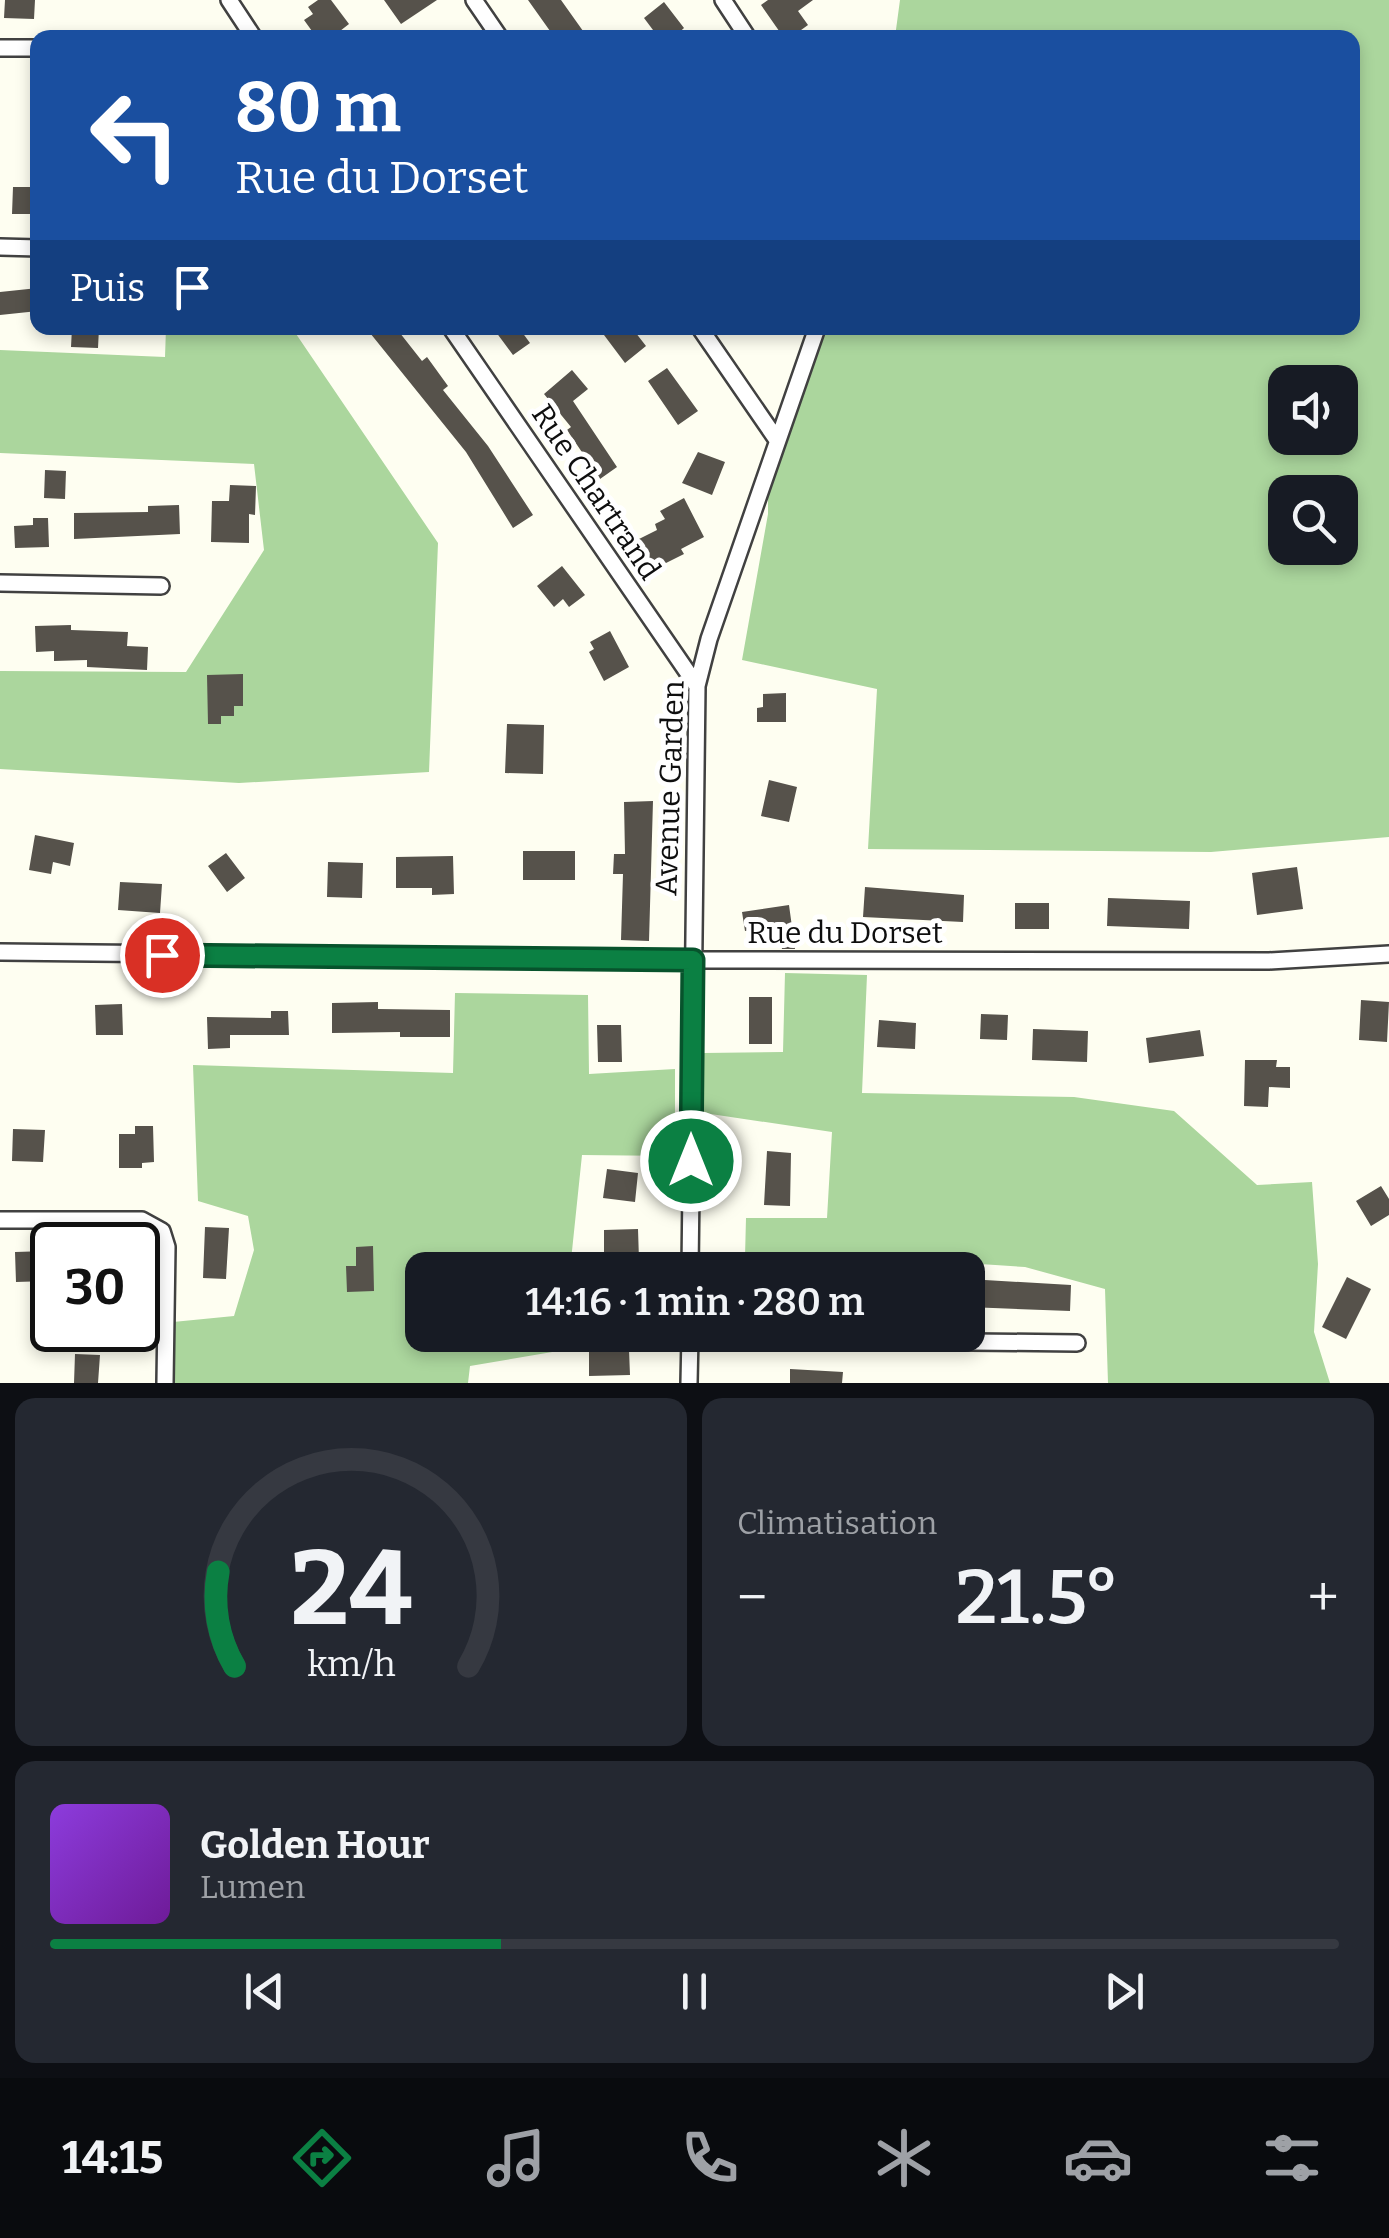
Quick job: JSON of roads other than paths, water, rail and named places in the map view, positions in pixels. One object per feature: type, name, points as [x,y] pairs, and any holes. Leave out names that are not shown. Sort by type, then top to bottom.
[{"type":"street","points":[[228,0],[249,30]]},
{"type":"street","points":[[474,0],[495,30]]},
{"type":"street","points":[[723,0],[743,30]]},
{"type":"street","points":[[0,48],[30,48]]},
{"type":"street","points":[[0,247],[30,248]]},
{"type":"street","name":"Rue Chartrand","points":[[456,335],[696,686]]},
{"type":"street","points":[[705,335],[777,440]]},
{"type":"street","name":"Avenue Garden","points":[[690,1252],[696,686],[814,335]]},
{"type":"street","points":[[0,584],[161,586]]},
{"type":"street","name":"Rue du Dorset","points":[[0,952],[693,960],[1269,960],[1389,954]]},
{"type":"street","points":[[0,1220],[142,1220],[162,1231],[167,1247],[165,1383]]},
{"type":"street","points":[[985,1342],[1077,1343]]},
{"type":"street","points":[[689,1383],[690,1352]]}]
